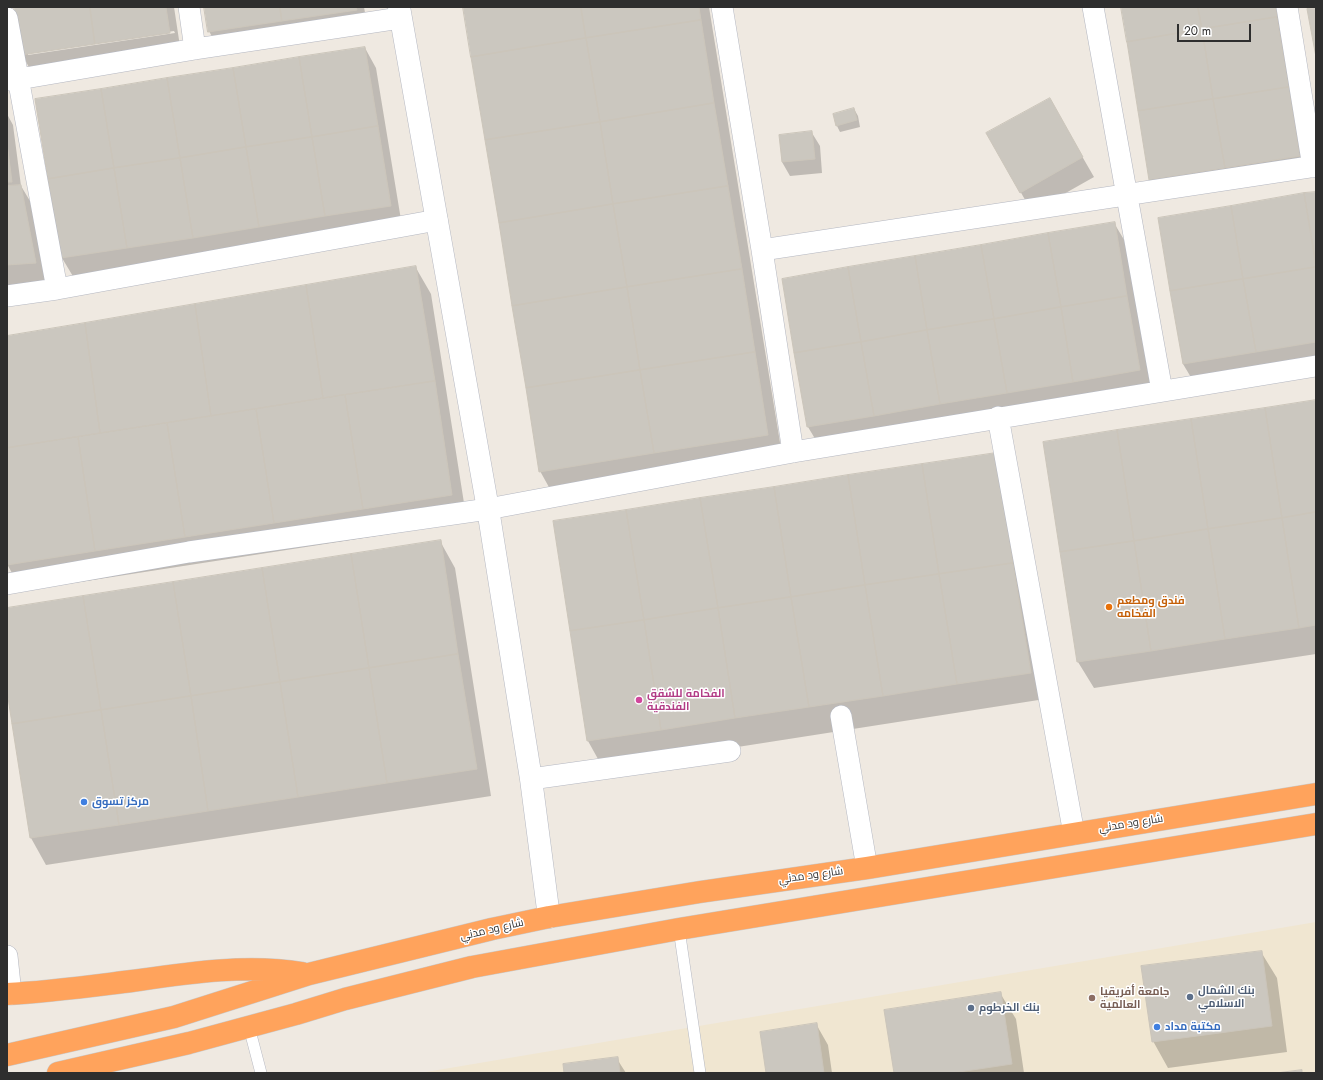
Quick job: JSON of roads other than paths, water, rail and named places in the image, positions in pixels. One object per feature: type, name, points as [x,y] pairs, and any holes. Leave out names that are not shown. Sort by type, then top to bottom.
[{"type":"highway","name":"شارع ود مدني","points":[[7,1055],[174,1018],[309,974],[492,929],[549,917],[700,892],[866,868],[1316,794]]},
{"type":"highway","points":[[58,1073],[190,1043],[344,999],[472,967],[679,929],[1316,824]]},
{"type":"highway","points":[[334,968],[344,999]]},
{"type":"highway","points":[[9,994],[190,973],[252,969],[280,970],[309,974]]},
{"type":"street","points":[[189,7],[195,49]]},
{"type":"street","points":[[722,7],[762,250],[793,452]]},
{"type":"street","points":[[1093,7],[1162,390]]},
{"type":"street","points":[[762,250],[1315,166],[1287,7]]},
{"type":"street","points":[[13,79],[33,77],[195,49],[400,12],[488,509],[531,779],[549,917]]},
{"type":"street","points":[[7,18],[13,79],[57,288]]},
{"type":"street","points":[[7,296],[437,220]]},
{"type":"street","points":[[7,584],[189,552],[488,509],[793,452],[1162,390],[1316,366]]},
{"type":"street","points":[[998,417],[1074,834]]},
{"type":"street","points":[[841,716],[866,868]]},
{"type":"street","points":[[531,779],[730,751]]},
{"type":"street","points":[[7,956],[9,994]]},
{"type":"lane","points":[[679,929],[700,1073]]},
{"type":"lane","points":[[249,1027],[261,1073]]},
{"type":"place","name":"فندق ومطعم الفخامه","points":[[1109,607]]},
{"type":"place","name":"الفخامة للشقق الفندقية","points":[[639,700]]},
{"type":"place","name":"مركز تسوق","points":[[84,802]]},
{"type":"place","name":"بنك الشمال الاسلامي","points":[[1190,997]]},
{"type":"place","name":"جامعة أفريقيا العالمية","points":[[1092,998]]},
{"type":"place","name":"بنك الخرطوم","points":[[971,1008]]},
{"type":"place","name":"مكتبة مداد","points":[[1157,1027]]}]
